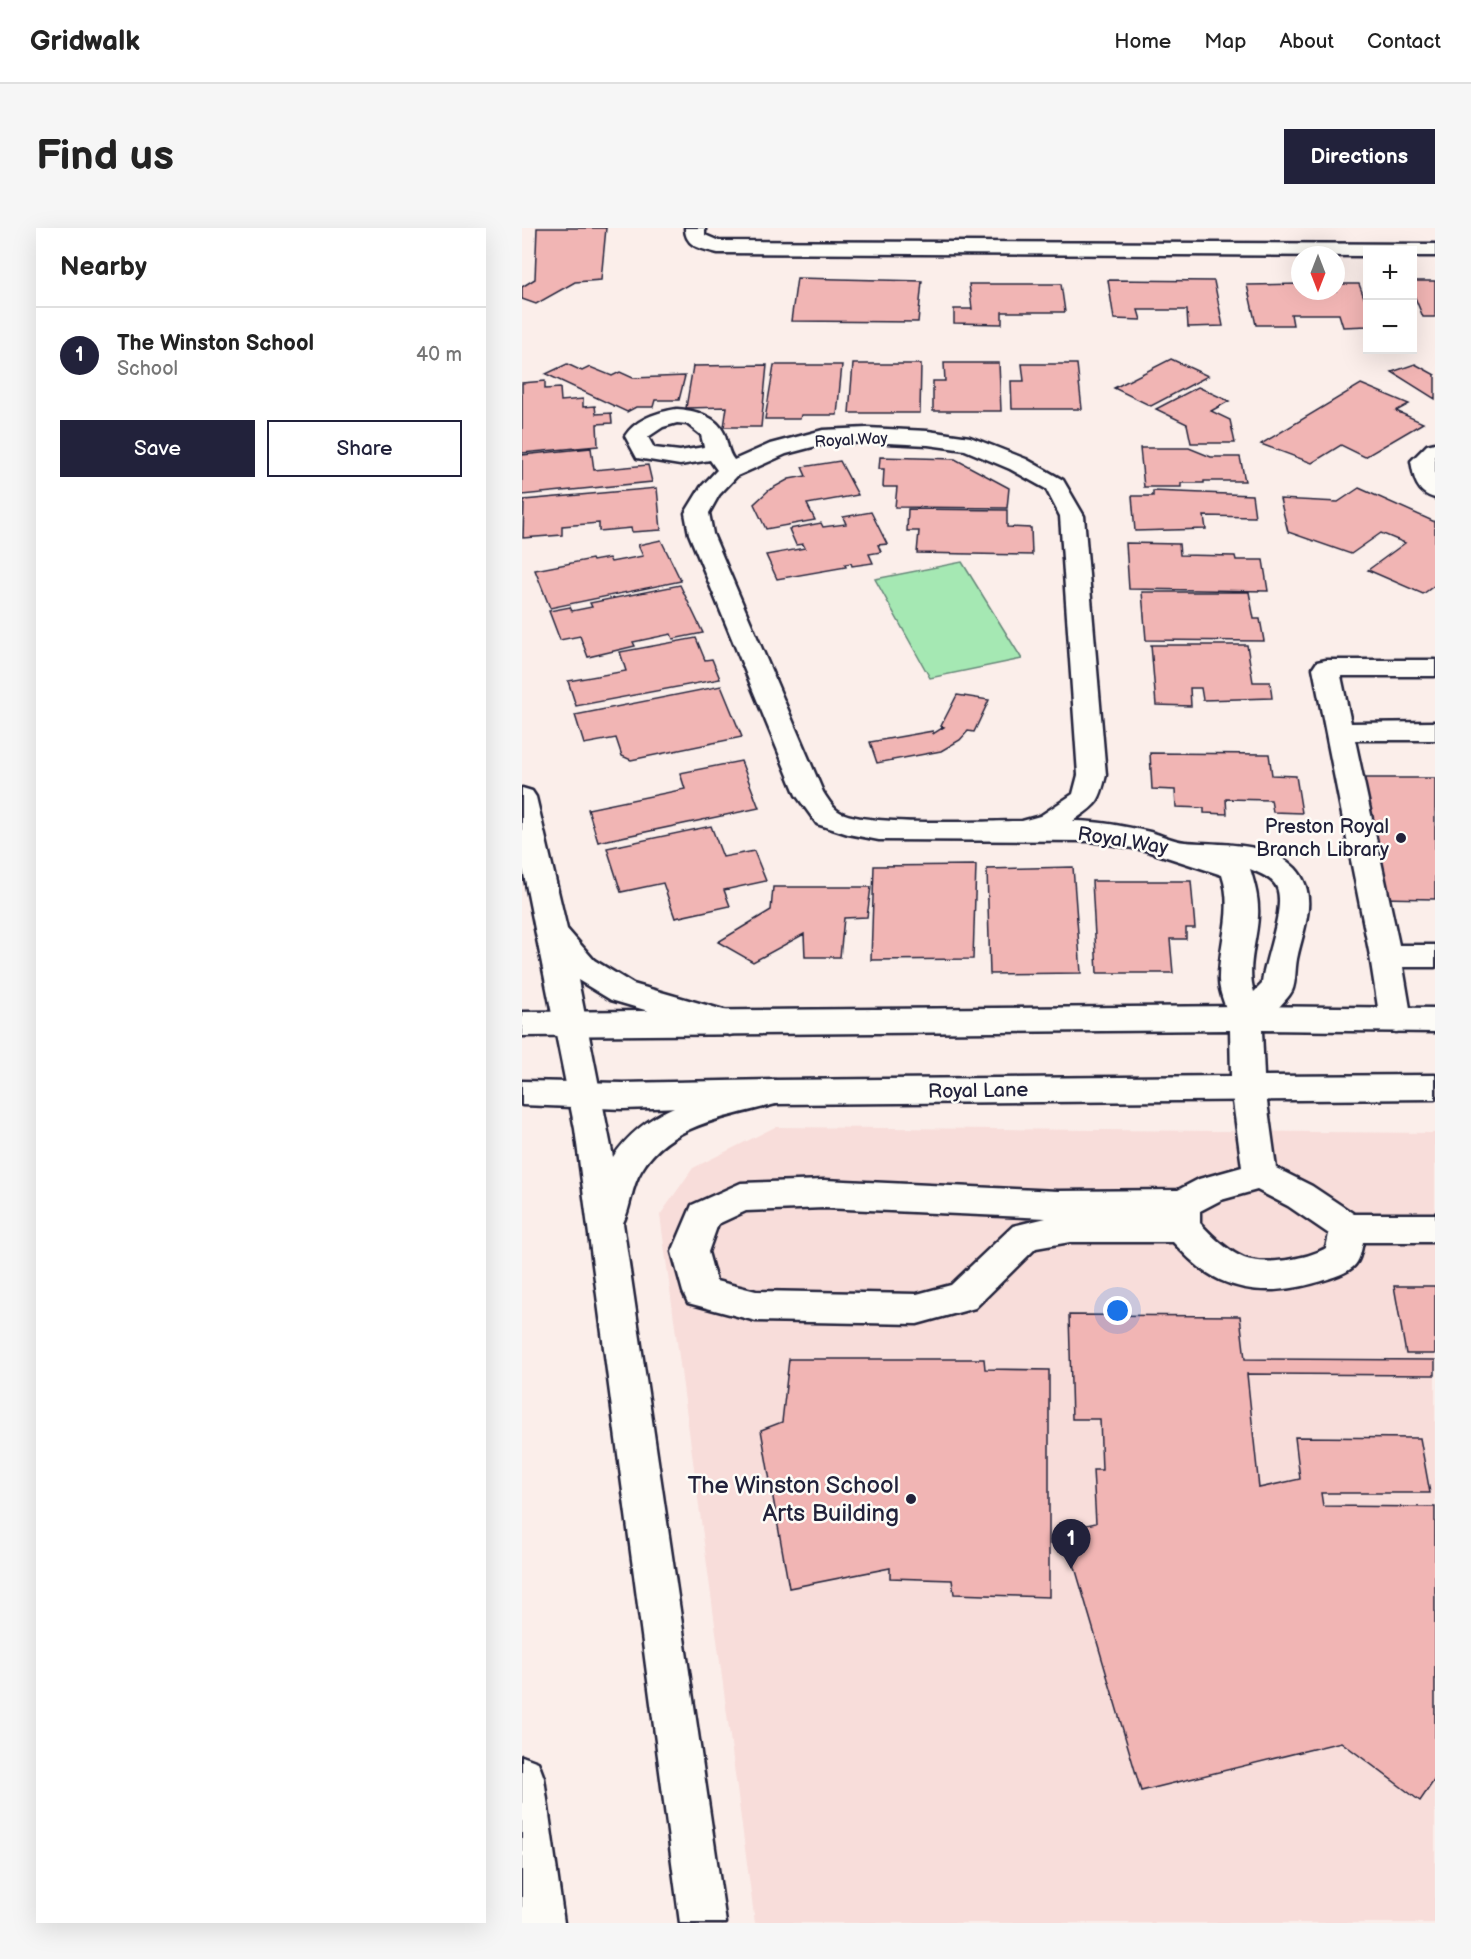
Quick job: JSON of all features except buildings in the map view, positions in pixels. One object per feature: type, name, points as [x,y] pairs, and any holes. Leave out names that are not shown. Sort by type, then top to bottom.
[{"type":"main road","points":[[695,228],[695,237],[702,243],[718,247],[1435,250]]},
{"type":"main road","name":"Royal Way","points":[[1023,831],[1050,823],[1086,798],[1092,775],[1072,516],[1054,485],[1018,464],[970,444],[928,438],[867,435],[823,437],[722,461],[697,513],[701,534],[810,795],[827,817],[848,825],[879,830],[1023,831],[1090,831],[1187,851],[1229,854],[1271,865],[1281,872],[1292,890],[1294,905],[1277,972],[1278,988],[1246,1018],[1234,980],[1243,915],[1242,890],[1235,869],[1187,851]]},
{"type":"main road","points":[[1435,450],[1423,461],[1426,482],[1435,491]]},
{"type":"main road","points":[[1396,1020],[1386,956],[1326,668],[1435,668]]},
{"type":"main road","points":[[1339,732],[1435,731]]},
{"type":"main road","points":[[522,797],[586,1094],[703,1923]]},
{"type":"main road","points":[[551,932],[583,968],[622,992],[730,1023]]},
{"type":"main road","points":[[1386,956],[1435,956]]},
{"type":"main road","points":[[1246,1018],[1248,1087],[1260,1176]]},
{"type":"main road","points":[[522,1024],[1246,1018],[1435,1020]]},
{"type":"main road","name":"Royal Lane","points":[[522,1093],[623,1096],[774,1092],[1435,1087]]},
{"type":"main road","points":[[606,1224],[624,1167],[642,1143],[657,1131],[680,1116],[774,1092]]},
{"type":"main road","points":[[1182,1216],[1058,1205],[824,1194],[741,1197],[704,1215],[690,1252],[700,1292],[756,1306],[917,1309],[962,1297],[1026,1236],[1070,1228],[1182,1216],[1211,1189],[1260,1176],[1300,1196],[1348,1228],[1435,1228]]},
{"type":"main road","points":[[1182,1216],[1207,1254],[1243,1273],[1294,1275],[1336,1261],[1342,1256],[1348,1228]]},
{"type":"main road","points":[[522,1778],[541,1923]]},
{"type":"shaded area","points":[[775,1127],[1435,1133],[1435,1923],[755,1923],[660,1215],[693,1168]]},
{"type":"green space","points":[[962,562],[1022,659],[930,678],[875,579]]},
{"type":"place","name":"Preston Royal Branch Library","points":[[1401,838]]},
{"type":"place","name":"The Winston School Arts Building","points":[[911,1499]]},
{"type":"place","name":"The Winston School","points":[[1071,1569]]}]
